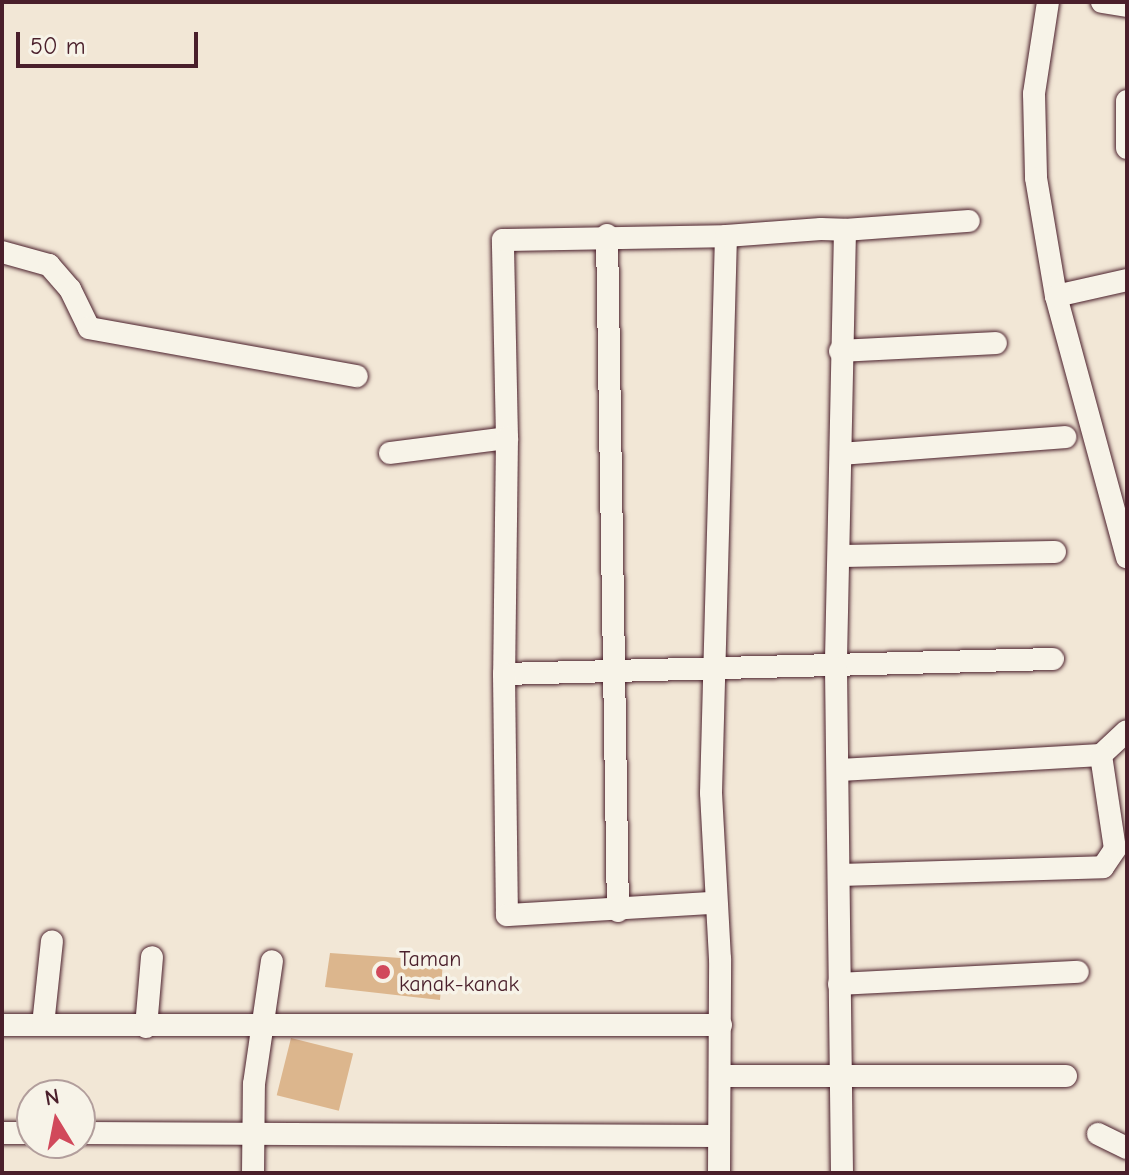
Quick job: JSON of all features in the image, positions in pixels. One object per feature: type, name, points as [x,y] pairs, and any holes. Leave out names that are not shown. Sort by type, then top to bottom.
[{"type":"street","points":[[1048,2],[1033,117],[1056,296],[1127,558]]},
{"type":"street","points":[[1102,2],[1127,6]]},
{"type":"street","points":[[1127,101],[1127,148]]},
{"type":"street","points":[[712,903],[618,911],[507,915],[504,674],[507,438],[503,240],[607,235],[726,236],[969,221]]},
{"type":"street","points":[[842,1173],[840,770],[836,668],[841,556],[840,351],[845,230]]},
{"type":"street","points":[[607,235],[617,668],[618,911]]},
{"type":"street","points":[[719,1173],[716,1136],[721,1025],[712,903],[726,236]]},
{"type":"street","points":[[2,252],[49,265],[70,289],[89,328],[357,376]]},
{"type":"street","points":[[1056,296],[1127,280]]},
{"type":"street","points":[[840,351],[996,343]]},
{"type":"street","points":[[841,454],[1065,437]]},
{"type":"street","points":[[390,453],[507,438]]},
{"type":"street","points":[[841,556],[1055,552]]},
{"type":"street","points":[[504,674],[617,668],[836,668],[1053,659]]},
{"type":"street","points":[[840,770],[1101,755],[1127,731]]},
{"type":"street","points":[[840,875],[1103,867],[1115,849],[1101,755]]},
{"type":"street","points":[[43,1025],[52,941]]},
{"type":"street","points":[[146,1027],[152,957]]},
{"type":"street","points":[[253,1173],[252,1133],[261,1027],[272,961]]},
{"type":"street","points":[[839,984],[1078,972]]},
{"type":"street","points":[[2,1025],[721,1025]]},
{"type":"street","points":[[720,1076],[841,1080],[1066,1076]]},
{"type":"street","points":[[96,1133],[716,1136]]},
{"type":"street","points":[[1098,1134],[1127,1148]]},
{"type":"building","points":[[330,953],[443,961],[440,1000],[325,987]]},
{"type":"building","points":[[291,1038],[353,1053],[339,1111],[277,1095]]},
{"type":"place","name":"Taman kanak-kanak","points":[[383,972]]}]
